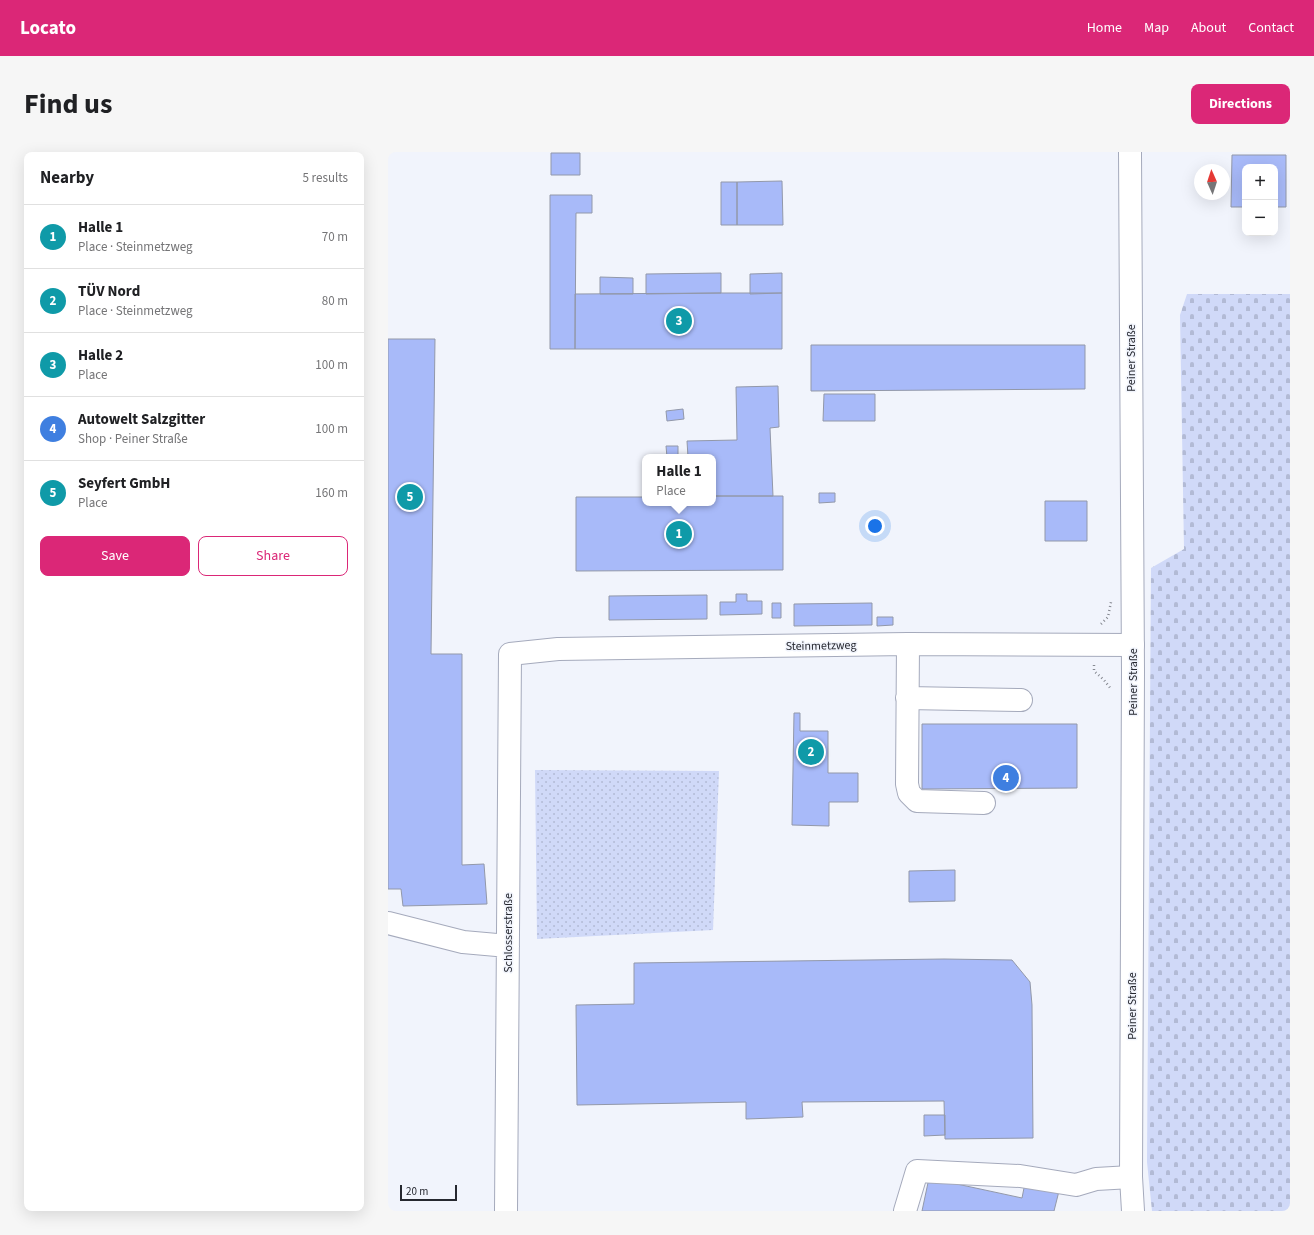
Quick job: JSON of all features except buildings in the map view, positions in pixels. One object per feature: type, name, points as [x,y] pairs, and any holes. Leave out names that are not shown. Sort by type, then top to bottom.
[{"type":"street","name":"Peiner Straße","points":[[1130,152],[1133,645],[1133,1211]]},
{"type":"street","name":"Steinmetzweg","points":[[510,654],[558,649],[908,644],[1133,645]]},
{"type":"street","points":[[908,644],[907,784],[909,794],[917,801],[984,804]]},
{"type":"street","name":"Schlosserstraße","points":[[506,1211],[510,654]]},
{"type":"street","points":[[907,698],[1022,700]]},
{"type":"street","points":[[388,923],[463,942],[508,946]]},
{"type":"street","points":[[905,1211],[917,1171],[1020,1176],[1076,1186],[1096,1179],[1132,1177]]},
{"type":"green space","points":[[1187,294],[1290,294],[1290,1211],[1152,1211],[1147,1162],[1151,568],[1184,549],[1180,315]]},
{"type":"green space","points":[[535,770],[719,771],[713,930],[537,939]]},
{"type":"place","name":"Halle 2","points":[[679,321]]},
{"type":"place","name":"Seyfert GmbH","points":[[410,497]]},
{"type":"place","name":"Halle 1","points":[[679,534]]},
{"type":"place","name":"TÜV Nord","points":[[811,752]]},
{"type":"place","name":"Autowelt Salzgitter","points":[[1006,778]]}]
